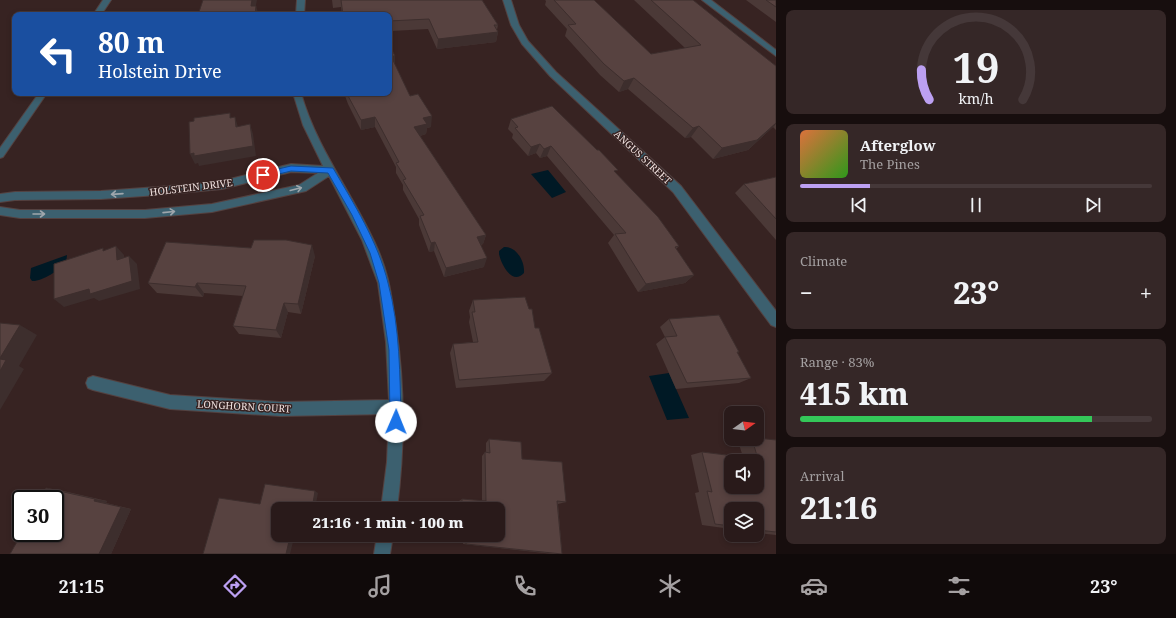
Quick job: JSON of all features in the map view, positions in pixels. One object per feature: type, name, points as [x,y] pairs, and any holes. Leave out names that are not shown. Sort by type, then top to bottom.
[{"type":"street","points":[[99,12],[107,0]]},
{"type":"street","points":[[300,12],[301,0]]},
{"type":"street","name":"ANGUS STREET","points":[[507,0],[515,25],[525,42],[553,74],[677,189],[776,321]]},
{"type":"street","points":[[706,0],[776,54]]},
{"type":"street","points":[[0,155],[41,96]]},
{"type":"street","points":[[298,96],[313,141],[356,214],[371,247],[384,283],[394,350],[396,407],[394,482],[390,502]]},
{"type":"street","name":"HOLSTEIN DRIVE","points":[[0,198],[57,194],[101,195],[158,191],[222,185],[291,168],[331,170]]},
{"type":"street","points":[[0,210],[20,214],[145,214],[212,208],[302,188],[331,170]]},
{"type":"street","name":"LONGHORN COURT","points":[[93,383],[170,402],[280,409],[396,407]]},
{"type":"street","points":[[382,554],[384,542]]},
{"type":"water","points":[[548,170],[566,192],[552,198],[531,174]]},
{"type":"water","points":[[504,247],[512,249],[519,255],[524,268],[524,273],[520,276],[515,277],[511,275],[502,263],[499,251]]},
{"type":"water","points":[[67,255],[66,264],[45,278],[32,281],[30,278],[31,268]]},
{"type":"water","points":[[669,373],[689,418],[667,420],[649,376]]},
{"type":"building","points":[[203,0],[252,0],[251,6],[256,6],[255,12],[199,12]]},
{"type":"building","points":[[341,0],[482,0],[498,25],[494,25],[498,32],[438,39],[429,19],[392,21],[392,12],[343,12]]},
{"type":"building","points":[[554,0],[594,0],[651,54],[701,45],[651,0],[693,0],[776,66],[776,123],[757,140],[722,148],[699,126],[693,128],[634,78],[624,81],[604,64],[568,25],[576,24]]},
{"type":"building","points":[[766,0],[776,0],[776,7]]},
{"type":"building","points":[[392,58],[410,96],[418,94],[432,116],[423,118],[427,124],[414,127],[486,235],[477,237],[487,258],[446,268],[435,242],[431,243],[420,216],[424,215],[403,180],[406,179],[396,163],[399,162],[375,117],[361,120],[348,96],[392,96]]},
{"type":"building","points":[[552,106],[597,150],[599,150],[618,170],[614,171],[658,217],[679,246],[675,247],[694,275],[646,284],[615,234],[626,233],[551,146],[544,149],[540,144],[531,147],[515,128],[518,127],[511,119]]},
{"type":"building","points":[[230,113],[230,118],[235,117],[236,127],[250,124],[253,146],[194,156],[194,153],[190,154],[189,122],[194,121],[194,118]]},
{"type":"building","points":[[776,177],[776,219],[744,184]]},
{"type":"building","points":[[254,240],[286,240],[312,245],[298,304],[284,303],[276,330],[233,326],[246,286],[197,283],[195,287],[148,283],[166,242],[251,248]]},
{"type":"building","points":[[116,246],[117,260],[129,256],[132,281],[90,294],[89,289],[54,299],[54,264],[103,248],[103,251]]},
{"type":"building","points":[[525,297],[529,309],[532,309],[535,328],[539,328],[552,373],[459,380],[453,344],[478,342],[472,312],[475,312],[473,300]]},
{"type":"building","points":[[719,315],[751,378],[687,383],[665,337],[677,336],[669,319]]},
{"type":"building","points":[[0,323],[20,325],[0,358]]},
{"type":"building","points":[[0,359],[6,360],[0,371]]},
{"type":"building","points":[[489,439],[521,442],[522,459],[562,462],[566,502],[557,501],[562,554],[466,544],[466,542],[505,542],[505,502],[462,502],[462,499],[486,501],[485,452],[490,453]]},
{"type":"building","points":[[764,439],[776,440],[776,532],[764,531],[764,502],[724,502],[724,525],[715,524],[707,491],[712,492],[702,452],[724,455],[724,494],[764,494],[764,454],[756,454],[754,446],[764,446]]},
{"type":"building","points":[[265,484],[315,491],[313,502],[271,502],[271,542],[289,542],[286,554],[203,554],[219,498],[260,504]]},
{"type":"building","points":[[64,492],[121,507],[99,554],[10,554],[17,542],[64,542]]},
{"type":"route","points":[[263,175],[291,168],[331,170],[356,214],[374,253],[384,283],[394,350],[396,422]]}]
